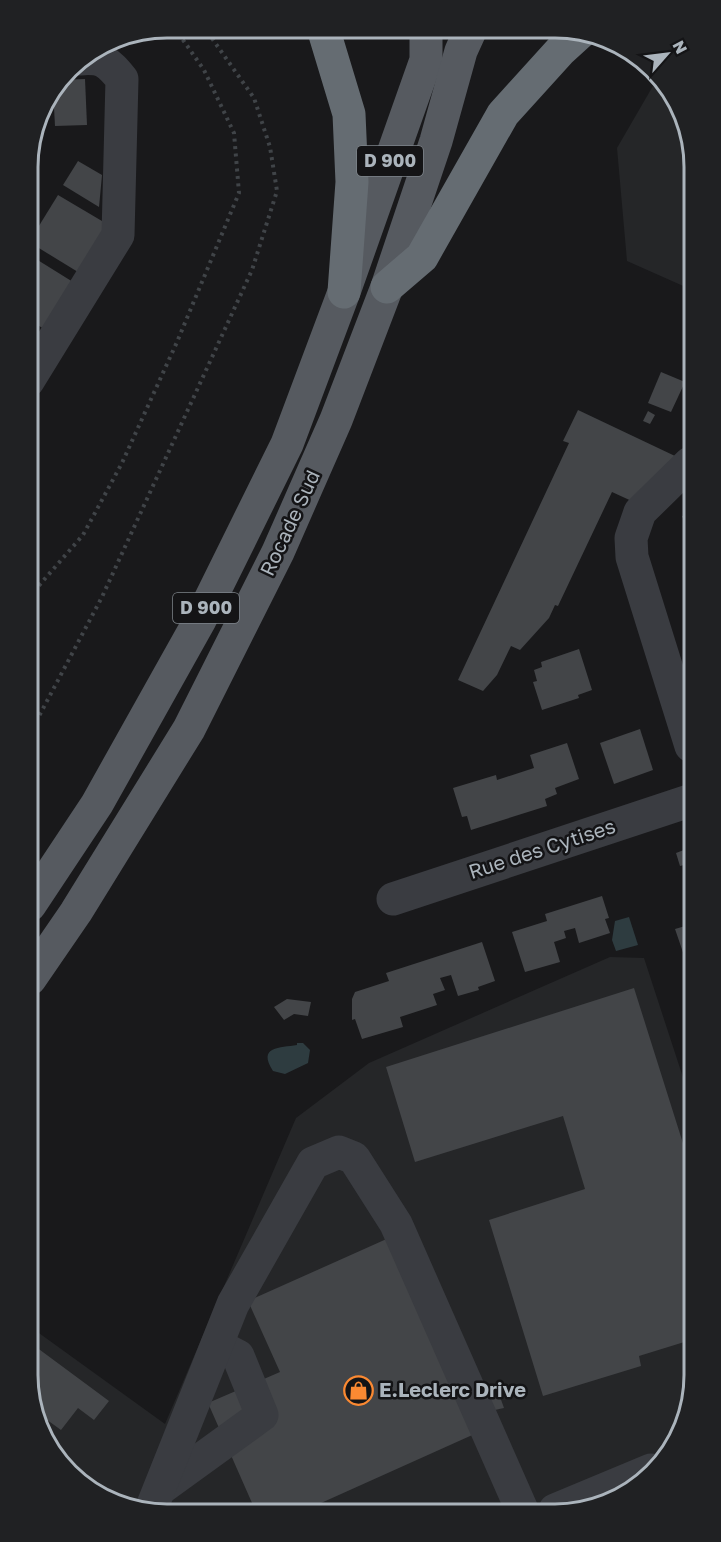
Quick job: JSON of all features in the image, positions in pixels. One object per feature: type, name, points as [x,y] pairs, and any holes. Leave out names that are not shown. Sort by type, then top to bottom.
[{"type":"highway","points":[[326,38],[349,114],[352,182],[344,292]]},
{"type":"highway","points":[[387,287],[422,257],[504,114],[573,39]]},
{"type":"main road","name":"Rocade Sud","points":[[38,893],[97,804],[200,620],[287,444],[344,292],[426,60],[426,38]]},
{"type":"main road","name":"Rocade Sud","points":[[38,967],[76,912],[199,710],[278,552],[336,420],[387,287],[436,141],[461,51],[467,38]]},
{"type":"street","points":[[38,365],[118,236],[122,79],[108,62],[95,59]]},
{"type":"street","points":[[684,469],[640,512],[631,538],[632,557],[684,722]]},
{"type":"street","name":"Rue des Cytises","points":[[393,899],[683,803]]},
{"type":"street","points":[[155,1500],[233,1304],[313,1163],[339,1152],[354,1158],[396,1224],[519,1504]]},
{"type":"street","points":[[155,1500],[262,1415],[238,1356],[217,1345]]},
{"type":"street","points":[[572,1503],[632,1478]]},
{"type":"path","points":[[38,587],[83,535],[122,463],[177,342],[239,193],[234,133],[204,70],[182,38]]},
{"type":"path","points":[[38,718],[102,597],[252,270],[277,191],[270,147],[254,98],[212,38]]},
{"type":"shaded area","points":[[654,85],[662,95],[677,125],[682,150],[684,286],[627,261],[617,148]]},
{"type":"shaded area","points":[[629,917],[638,945],[616,951],[612,940],[615,921]]},
{"type":"shaded area","points":[[610,957],[644,958],[683,1078],[683,1384],[677,1417],[657,1454],[646,1467],[626,1483],[604,1495],[588,1500],[554,1504],[167,1504],[125,1498],[95,1483],[75,1467],[64,1454],[47,1425],[39,1392],[38,1332],[165,1424],[296,1118],[369,1063]]},
{"type":"shaded area","points":[[297,1043],[303,1043],[310,1050],[308,1063],[285,1074],[273,1071],[269,1063],[269,1053],[278,1048],[297,1045]]},
{"type":"building","points":[[85,79],[87,125],[55,126],[54,104],[72,80]]},
{"type":"building","points":[[78,161],[102,175],[99,207],[63,185]]},
{"type":"building","points":[[58,195],[107,224],[78,272],[38,248],[38,227]]},
{"type":"building","points":[[38,260],[73,282],[44,329],[38,325]]},
{"type":"building","points":[[661,372],[684,382],[671,412],[648,403]]},
{"type":"building","points":[[578,410],[675,456],[636,503],[612,492],[558,606],[555,605],[549,618],[520,650],[511,646],[497,675],[483,691],[458,680],[569,443],[563,441]]},
{"type":"building","points":[[648,411],[655,415],[650,424],[643,421]]},
{"type":"building","points":[[579,649],[592,690],[578,695],[579,698],[542,710],[533,682],[537,681],[534,670],[542,667],[541,662]]},
{"type":"building","points":[[640,729],[653,770],[614,784],[600,743]]},
{"type":"building","points":[[567,743],[579,779],[555,788],[557,794],[545,799],[547,806],[471,830],[467,816],[462,817],[453,788],[496,775],[497,780],[534,768],[530,755]]},
{"type":"building","points":[[683,850],[683,865],[680,866],[676,853]]},
{"type":"building","points":[[602,896],[609,918],[605,919],[610,933],[579,943],[575,928],[564,931],[566,938],[554,942],[560,962],[525,972],[512,932],[547,921],[545,914]]},
{"type":"building","points":[[683,927],[683,953],[675,929]]},
{"type":"building","points":[[482,942],[495,981],[478,987],[479,990],[458,996],[451,975],[440,978],[445,990],[433,994],[437,1005],[400,1017],[403,1027],[362,1039],[355,1019],[352,1020],[352,999],[355,992],[389,981],[386,973]]},
{"type":"building","points":[[634,988],[683,1144],[683,1342],[639,1356],[641,1366],[543,1396],[489,1220],[585,1189],[563,1116],[415,1162],[386,1067]]},
{"type":"building","points":[[287,999],[311,1002],[308,1016],[294,1014],[284,1020],[274,1007]]},
{"type":"building","points":[[391,1237],[479,1432],[319,1504],[252,1504],[208,1403],[280,1372],[248,1301]]},
{"type":"building","points":[[38,1348],[109,1401],[94,1420],[78,1408],[61,1430],[45,1418],[42,1409],[39,1392]]},
{"type":"building","points":[[499,1394],[504,1408],[490,1411],[485,1399]]},
{"type":"place","name":"E.Leclerc Drive","points":[[358,1390]]}]
